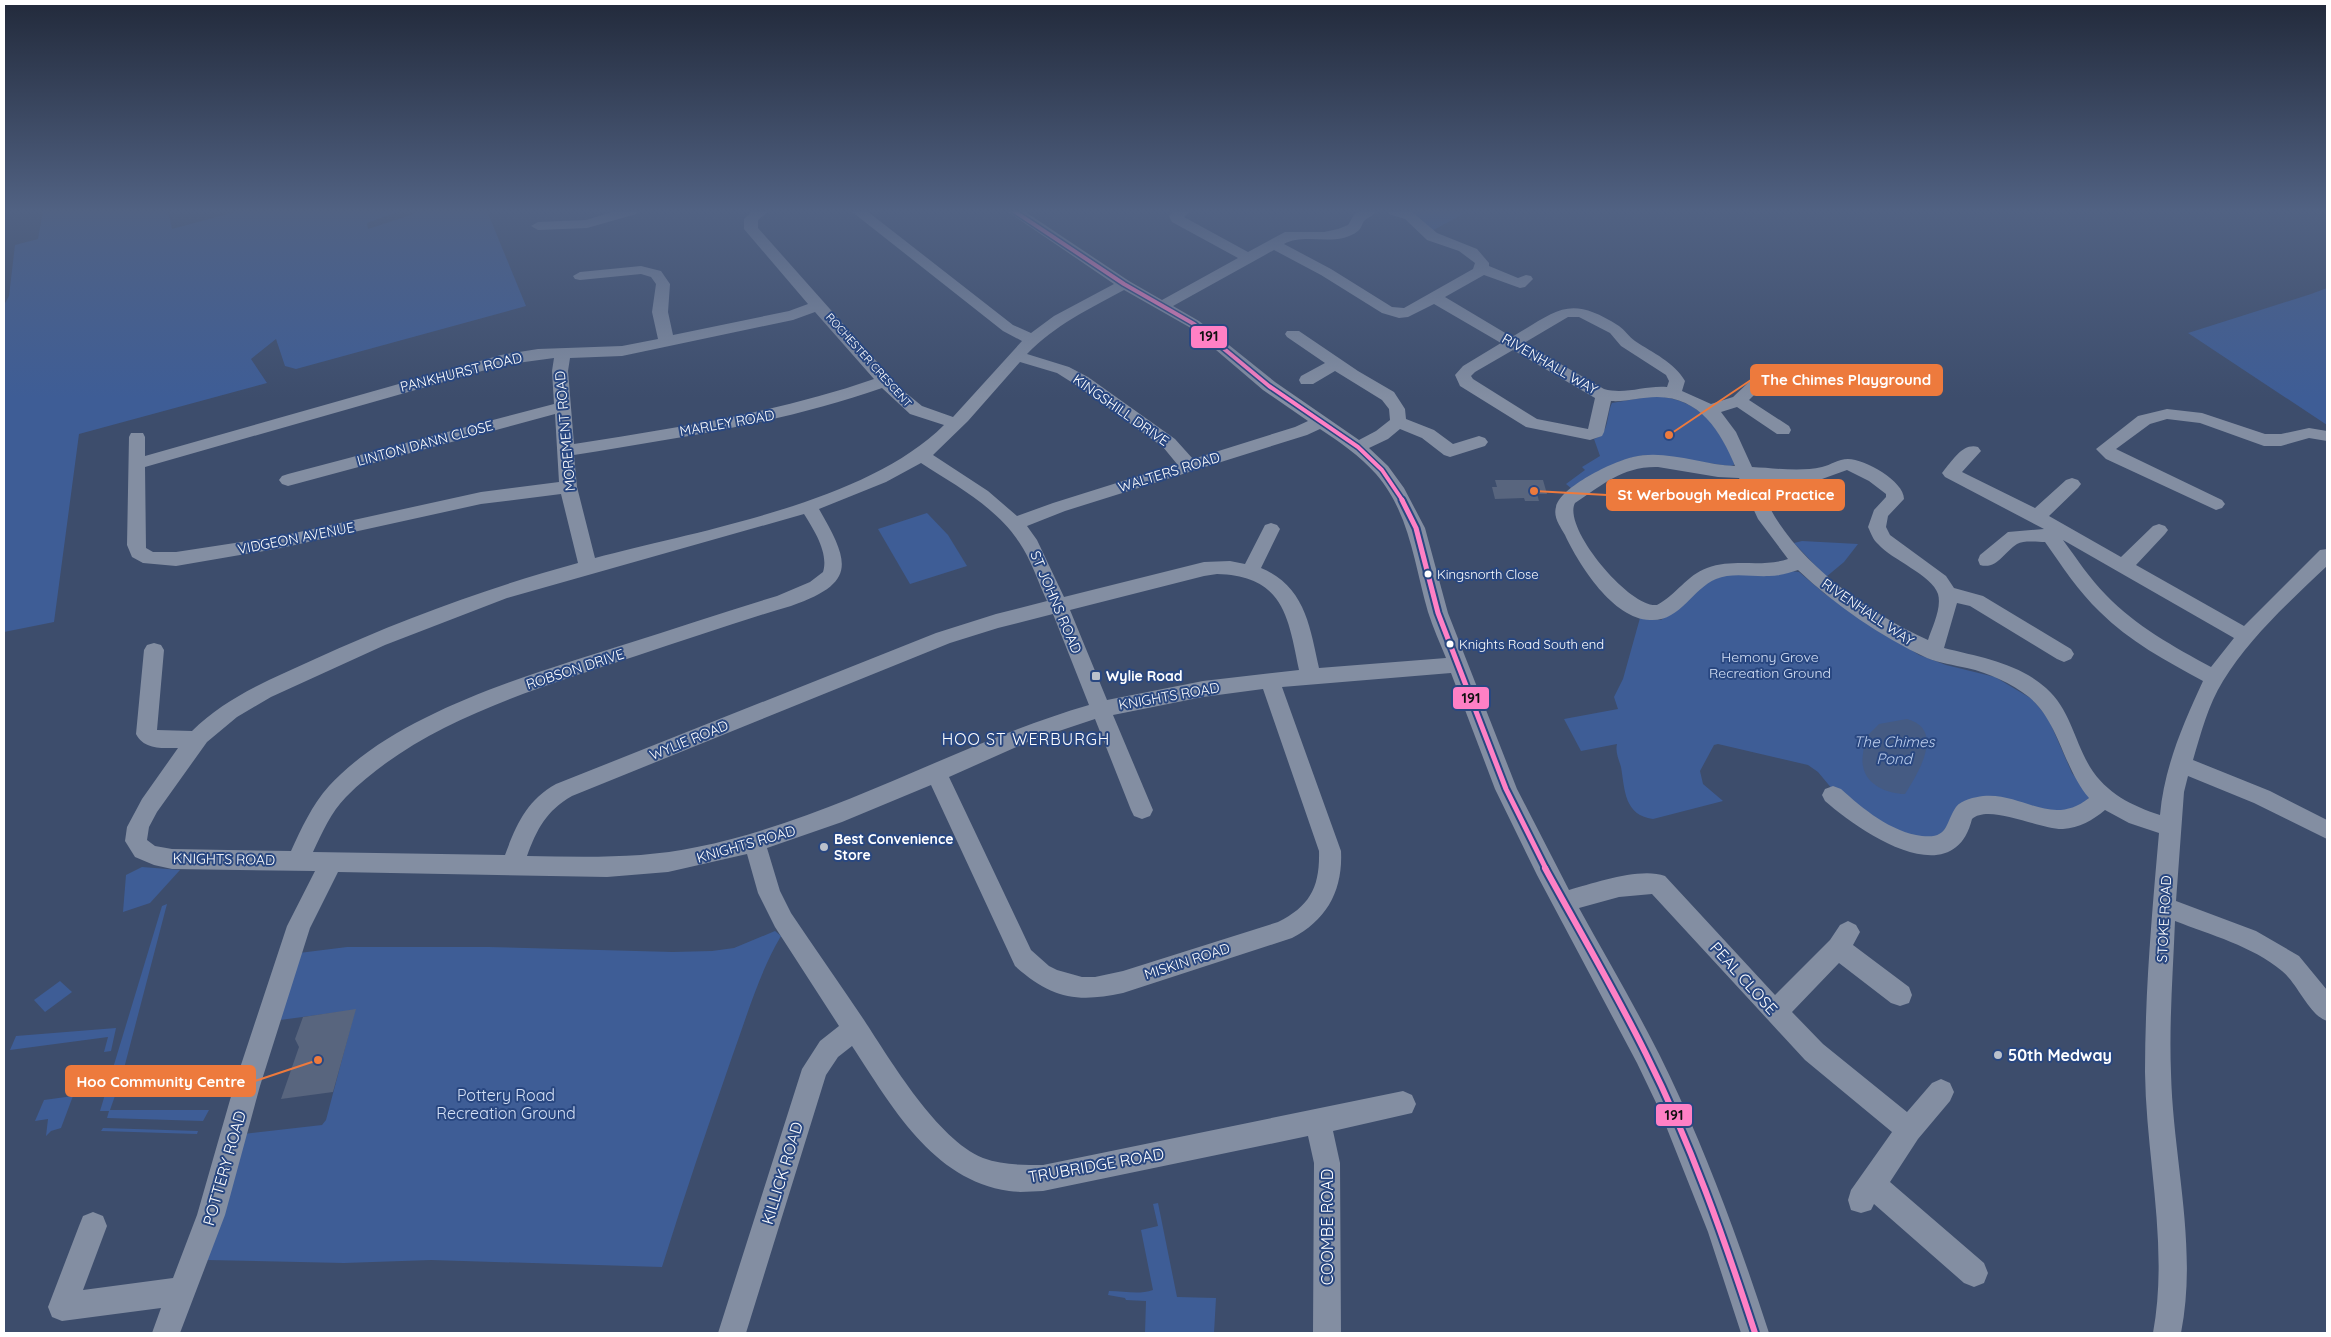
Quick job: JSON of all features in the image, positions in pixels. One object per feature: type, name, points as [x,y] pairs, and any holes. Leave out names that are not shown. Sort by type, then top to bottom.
[{"type":"street","points":[[580,276],[607,273]]},
{"type":"street","points":[[654,273],[663,284],[660,312],[667,342]]},
{"type":"street","name":"ROCHESTER CRESCENT","points":[[791,273],[911,408],[929,416],[956,423]]},
{"type":"street","points":[[938,273],[1008,328],[1033,340]]},
{"type":"street","points":[[1108,273],[1194,324],[1269,386],[1358,447],[1390,480],[1412,517],[1420,539],[1438,613],[1517,814],[1626,1015],[1670,1105],[1722,1232],[1755,1333]]},
{"type":"street","points":[[1164,305],[1220,273]]},
{"type":"street","points":[[1328,273],[1389,312],[1408,312],[1477,273]]},
{"type":"street","points":[[1493,273],[1520,284],[1526,280]]},
{"type":"street","name":"KNIGHTS ROAD","points":[[1124,284],[1054,323],[1033,340],[956,423],[921,455],[878,478],[809,506],[724,532],[588,567],[487,598],[359,647],[276,685],[244,702],[216,722],[196,740],[143,818],[136,835],[140,848],[150,855],[172,859],[512,866],[648,866],[704,858],[755,844],[865,803],[1018,736],[1101,710],[1159,696],[1270,681],[1457,665]]},
{"type":"street","name":"RIVENHALL WAY","points":[[1435,298],[1604,395],[1619,397],[1653,391],[1673,393],[1707,411],[1726,429],[1769,522],[1802,562],[1834,590],[1902,636],[1933,652],[1997,670],[2019,680],[2039,694],[2048,702],[2059,717],[2090,785],[2105,798],[2129,813],[2169,827]]},
{"type":"street","name":"PANKHURST ROAD","points":[[137,464],[478,365],[527,355],[616,351],[793,315],[819,305]]},
{"type":"street","points":[[1604,395],[1596,432],[1590,435],[1580,434],[1527,420],[1464,380],[1463,375],[1465,372],[1565,312],[1582,312],[1616,330],[1627,343],[1672,372],[1676,381],[1673,393]]},
{"type":"street","points":[[1293,334],[1335,364],[1388,396],[1397,409],[1398,422]]},
{"type":"street","name":"MOREMENT ROAD","points":[[563,353],[560,362],[568,487],[588,567]]},
{"type":"street","name":"KINGSHILL DRIVE","points":[[1017,356],[1063,370],[1082,380],[1169,443],[1189,466]]},
{"type":"street","points":[[1307,380],[1335,364]]},
{"type":"street","name":"MARLEY ROAD","points":[[565,451],[785,412],[840,397],[885,381]]},
{"type":"street","points":[[1707,411],[1739,402],[1755,386]]},
{"type":"street","points":[[1739,402],[1783,430]]},
{"type":"street","name":"LINTON DANN CLOSE","points":[[288,480],[562,407]]},
{"type":"street","points":[[2216,504],[2112,455],[2105,449],[2144,420],[2167,414],[2202,418],[2264,440],[2281,440],[2309,433],[2327,436]]},
{"type":"street","name":"WALTERS ROAD","points":[[1015,524],[1052,509],[1301,431],[1322,421]]},
{"type":"street","points":[[1358,447],[1382,435],[1398,422]]},
{"type":"street","points":[[1398,422],[1428,434],[1450,451],[1479,442]]},
{"type":"street","name":"VIDGEON AVENUE","points":[[137,437],[136,545],[139,552],[144,556],[165,560],[281,542],[481,498],[568,487]]},
{"type":"street","points":[[1972,452],[1951,473],[2037,517],[2052,532],[2097,598],[2122,622],[2156,646],[2214,678]]},
{"type":"street","name":"ST JOHNS ROAD","points":[[921,455],[982,495],[1015,524],[1035,552],[1142,810]]},
{"type":"street","points":[[1802,562],[1776,569],[1740,568],[1714,573],[1698,580],[1664,611],[1648,613],[1629,603],[1600,578],[1581,549],[1563,512],[1563,506],[1569,499],[1633,462],[1661,461],[1701,470],[1746,472],[1822,473],[1839,465],[1850,465],[1894,490],[1896,495],[1877,518],[1877,525],[1881,536],[1896,551],[1936,577],[1947,593],[1947,606],[1933,652]]},
{"type":"street","points":[[2037,517],[2072,484]]},
{"type":"street","name":"ROBSON DRIVE","points":[[298,861],[319,816],[336,793],[357,773],[407,737],[432,724],[541,679],[721,621],[802,593],[825,582],[833,572],[835,557],[809,506]]},
{"type":"street","points":[[1250,572],[1271,529]]},
{"type":"street","points":[[2123,566],[2159,530]]},
{"type":"street","points":[[1986,560],[2014,537],[2052,532],[2123,566],[2246,636]]},
{"type":"street","name":"STOKE ROAD","points":[[2167,1333],[2172,1306],[2174,1267],[2158,1084],[2164,907],[2172,802],[2192,727],[2214,678],[2246,636],[2327,556]]},
{"type":"street","name":"WYLIE ROAD","points":[[512,866],[536,810],[551,796],[943,638],[996,621],[1204,569],[1223,568],[1250,572],[1273,583],[1289,599],[1297,618],[1311,678]]},
{"type":"street","points":[[1947,593],[1976,601],[2064,654]]},
{"type":"street","points":[[154,650],[146,734],[155,739],[196,740]]},
{"type":"street","name":"MISKIN ROAD","points":[[936,773],[1023,958],[1041,974],[1068,985],[1095,988],[1124,982],[1284,931],[1303,920],[1324,896],[1331,874],[1330,851],[1270,681]]},
{"type":"street","points":[[2181,764],[2262,797],[2327,830]]},
{"type":"street","points":[[1833,795],[1859,817],[1881,832],[1903,841],[1923,845],[1942,843],[1953,838],[1958,830],[1961,816],[1971,808],[1978,806],[1996,806],[2062,820],[2074,818],[2087,812],[2105,798]]},
{"type":"street","name":"TRUBRIDGE ROAD","points":[[755,844],[762,876],[777,909],[894,1087],[933,1137],[960,1160],[976,1169],[994,1175],[1025,1179],[1042,1178],[1403,1104]]},
{"type":"street","name":"POTTERY ROAD","points":[[166,1333],[211,1216],[247,1086],[299,926],[332,861]]},
{"type":"street","name":"PEAL CLOSE","points":[[1564,902],[1619,887],[1657,883],[1814,1052],[1910,1130]]},
{"type":"street","points":[[2164,907],[2258,944],[2279,956],[2300,973],[2327,1010]]},
{"type":"street","points":[[1775,1012],[1843,940],[1900,995]]},
{"type":"street","name":"KILLICK ROAD","points":[[733,1333],[815,1069],[829,1048],[855,1029]]},
{"type":"street","points":[[1941,1092],[1910,1130],[1867,1192],[1974,1273]]},
{"type":"street","name":"COOMBE ROAD","points":[[1317,1121],[1327,1168],[1327,1333]]},
{"type":"street","points":[[93,1226],[62,1307],[182,1291]]},
{"type":"green space","points":[[12,273],[513,273],[526,306],[296,369],[285,366],[276,339],[251,359],[267,383],[79,434],[54,622],[4,632],[4,305],[9,296]]},
{"type":"green space","points":[[2327,288],[2327,425],[2188,333],[2311,294]]},
{"type":"green space","points":[[1653,396],[1677,400],[1696,409],[1719,433],[1732,457],[1734,465],[1648,455],[1637,456],[1599,472],[1572,489],[1566,484],[1585,470],[1582,467],[1600,456],[1594,439],[1599,437],[1605,429],[1612,403]]},
{"type":"green space","points":[[927,513],[948,535],[967,566],[910,584],[878,529]]},
{"type":"green space","points":[[1802,541],[1858,544],[1844,562],[1826,577],[1794,543]]},
{"type":"green space","name":"Hemony Grove Recreation Ground","points":[[1799,572],[1825,594],[1919,655],[1946,665],[1995,677],[2032,699],[2048,718],[2072,773],[2090,797],[2081,805],[2060,813],[1996,800],[1948,827],[1938,836],[1924,838],[1891,829],[1833,790],[1818,772],[1808,765],[1718,744],[1714,745],[1700,771],[1703,784],[1723,801],[1653,819],[1643,817],[1636,812],[1631,807],[1625,793],[1617,744],[1581,751],[1564,719],[1618,709],[1614,697],[1623,679],[1640,618],[1661,620],[1707,582],[1728,574]]},
{"type":"green space","points":[[142,867],[180,870],[150,903],[123,912],[126,875]]},
{"type":"green space","points":[[167,904],[122,1076],[110,1110],[209,1110],[203,1121],[107,1118],[109,1111],[100,1111],[162,906]]},
{"type":"green space","name":"Pottery Road Recreation Ground","points":[[775,931],[781,936],[766,965],[748,1010],[662,1267],[431,1260],[344,1263],[207,1260],[243,1134],[322,1125],[326,1120],[355,1010],[280,1020],[299,953],[347,947],[488,947],[673,952],[712,951],[734,948]]},
{"type":"green space","points":[[60,981],[72,992],[45,1012],[34,1000]]},
{"type":"green space","points":[[116,1028],[111,1051],[104,1052],[108,1037],[10,1050],[16,1036]]},
{"type":"green space","points":[[73,1096],[61,1128],[51,1131],[46,1136],[48,1119],[35,1121],[44,1100]]},
{"type":"green space","points":[[103,1128],[198,1131],[197,1134],[101,1131]]},
{"type":"green space","points":[[1158,1203],[1177,1297],[1216,1298],[1214,1333],[1145,1333],[1146,1301],[1126,1300],[1125,1298],[1108,1295],[1109,1291],[1137,1293],[1153,1290],[1141,1230],[1158,1226],[1153,1204]]},
{"type":"water","name":"The Chimes Pond","points":[[1907,719],[1918,724],[1925,732],[1927,741],[1926,752],[1917,774],[1905,794],[1898,794],[1879,787],[1868,778],[1863,763],[1864,739],[1879,724]]},
{"type":"building","points":[[1495,480],[1543,480],[1547,494],[1537,494],[1539,501],[1525,501],[1524,498],[1495,499],[1492,487],[1497,487]]},
{"type":"building","points":[[356,1009],[333,1092],[281,1099],[299,1047],[295,1039],[303,1017]]},
{"type":"transit line","name":"191","points":[[1108,273],[1194,324],[1269,386],[1358,447],[1382,470],[1398,492],[1416,528],[1438,613],[1506,789],[1545,868],[1646,1054],[1670,1105],[1722,1232],[1755,1333]]},
{"type":"place","name":"The Chimes Playground","points":[[1669,435]]},
{"type":"place","name":"St Werbough Medical Practice","points":[[1534,491]]},
{"type":"place","name":"Kingsnorth Close","points":[[1428,574]]},
{"type":"place","name":"Knights Road South end","points":[[1450,644]]},
{"type":"place","name":"Wylie Road","points":[[1096,676]]},
{"type":"place","name":"Best Convenience Store","points":[[824,847]]},
{"type":"place","name":"50th Medway","points":[[1998,1055]]},
{"type":"place","name":"Hoo Community Centre","points":[[318,1060]]},
{"type":"district","name":"HOO ST WERBURGH","points":[[1026,739]]}]
